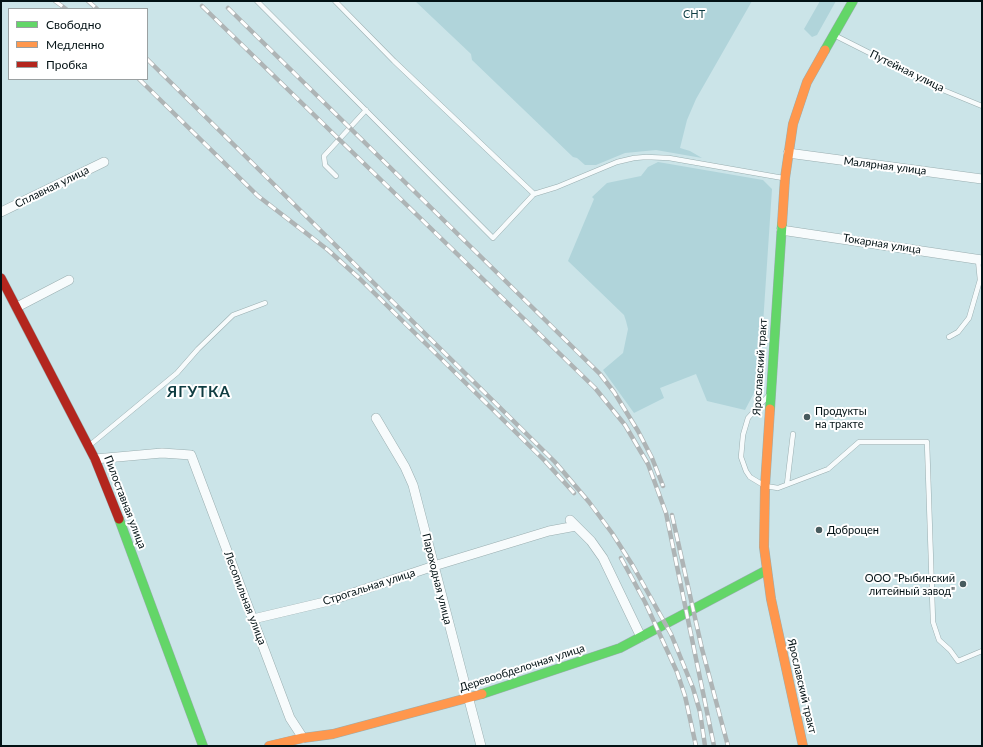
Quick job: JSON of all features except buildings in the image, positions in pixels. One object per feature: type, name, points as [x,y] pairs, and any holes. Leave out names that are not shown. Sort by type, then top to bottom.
[{"type":"street","name":"Ярославский тракт","points":[[803,746],[780,642],[764,547],[765,486],[770,393],[785,178],[793,124],[801,97],[816,64],[853,1]]},
{"type":"street","name":"Малярная улица","points":[[788,153],[982,179]]},
{"type":"street","name":"Сплавная улица","points":[[1,212],[104,162]]},
{"type":"street","name":"Токарная улица","points":[[781,230],[980,260]]},
{"type":"street","name":"Пилоставная улица","points":[[1,278],[95,458],[130,547],[203,746]]},
{"type":"street","points":[[17,307],[69,280]]},
{"type":"street","name":"Пароходная улица","points":[[376,418],[405,467],[413,485],[481,746]]},
{"type":"street","name":"Лесопильная улица","points":[[95,458],[162,453],[191,455],[290,718],[303,738]]},
{"type":"street","name":"Строгальная улица","points":[[253,619],[329,601],[434,566],[573,523],[591,541],[603,558],[641,637]]},
{"type":"street","name":"Деревообделочная улица","points":[[269,746],[303,738],[333,734],[468,699],[620,648],[767,570]]},
{"type":"lane","points":[[257,1],[493,238],[534,194],[557,187],[617,162],[646,157],[669,158],[785,178]]},
{"type":"lane","points":[[335,1],[394,61],[534,194]]},
{"type":"lane","name":"Путейная улица","points":[[833,34],[943,90],[982,106]]},
{"type":"lane","points":[[336,176],[325,165],[324,156],[366,110]]},
{"type":"lane","points":[[949,337],[958,332],[969,318],[980,280],[980,260]]},
{"type":"lane","points":[[89,446],[177,373],[198,349],[233,315],[265,302]]},
{"type":"lane","points":[[770,393],[748,418],[742,435],[740,457],[750,477],[765,486],[778,488],[828,469],[859,442],[927,442],[933,622],[939,640],[950,650],[958,661],[982,651]]},
{"type":"lane","points":[[787,484],[793,434]]},
{"type":"green space","name":"СНТ","points":[[415,1],[752,1],[696,99],[687,120],[680,148],[690,151],[702,158],[656,150],[625,153],[596,165],[585,165],[577,158],[573,157],[472,60],[471,54]]},
{"type":"green space","points":[[820,1],[836,1],[817,35],[812,37],[804,29]]},
{"type":"green space","points":[[658,162],[763,180],[772,189],[761,354],[756,389],[745,410],[707,401],[696,374],[660,388],[664,398],[634,413],[603,370],[623,353],[628,329],[626,321],[624,315],[568,261],[594,199],[592,197],[607,183],[641,176],[648,167]]},
{"type":"railway","points":[[55,1],[65,8]]},
{"type":"railway","points":[[88,1],[96,8]]},
{"type":"railway","points":[[202,6],[595,388],[625,425],[648,464],[666,513],[714,746]]},
{"type":"railway","points":[[228,8],[600,374],[614,392],[638,431],[652,458],[663,486]]},
{"type":"railway","points":[[148,60],[555,462],[589,502],[612,533],[633,566],[671,634],[693,688],[700,712],[705,746]]},
{"type":"railway","points":[[140,80],[258,196],[328,250],[359,278],[544,460],[574,493]]},
{"type":"railway","points":[[672,515],[702,649],[728,746]]},
{"type":"railway","points":[[621,558],[645,602],[677,672],[685,696],[696,746]]},
{"type":"traffic: fast","points":[[825,50],[853,1]]},
{"type":"traffic: fast","points":[[770,409],[782,224]]},
{"type":"traffic: fast","points":[[119,519],[203,746]]},
{"type":"traffic: fast","points":[[482,694],[620,648],[767,570]]},
{"type":"traffic: slow","points":[[782,224],[785,178],[793,124],[807,82],[825,50]]},
{"type":"traffic: slow","points":[[770,409],[765,486],[764,547],[771,599],[803,746]]},
{"type":"traffic: slow","points":[[269,746],[303,738],[333,734],[482,694]]},
{"type":"traffic: jam","points":[[1,278],[95,459],[119,519]]},
{"type":"place","name":"Продукты на тракте","points":[[807,417]]},
{"type":"place","name":"Доброцен","points":[[819,530]]},
{"type":"place","name":"ООО \"Рыбинский литейный завод\"","points":[[963,584]]},
{"type":"district","name":"ЯГУТКА","points":[[199,392]]}]
